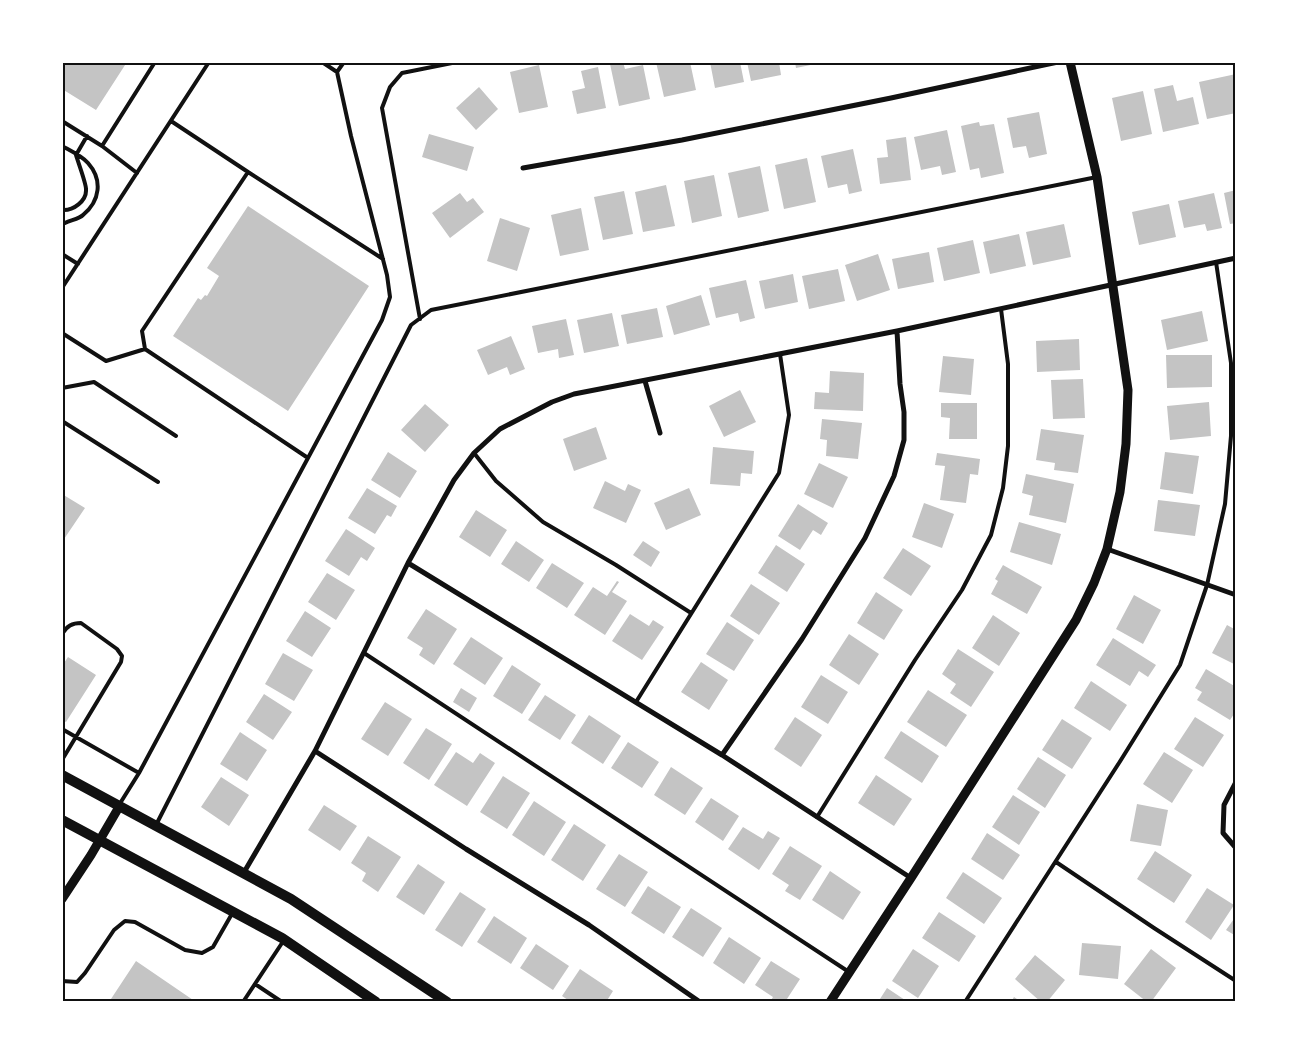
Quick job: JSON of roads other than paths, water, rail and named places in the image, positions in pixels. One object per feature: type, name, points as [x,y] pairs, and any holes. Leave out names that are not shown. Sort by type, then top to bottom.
[{"type":"main road","points":[[62,776],[291,899],[447,1002]]},
{"type":"main road","points":[[62,820],[284,940],[376,1002]]},
{"type":"street","points":[[523,168],[682,140],[1058,62]]},
{"type":"street","points":[[830,1002],[1076,620],[1094,583],[1107,549],[1120,492],[1126,444],[1128,390],[1097,176],[1070,62]]},
{"type":"street","points":[[243,874],[315,751],[408,563],[454,480],[474,453],[500,429],[552,402],[574,394],[897,331],[1236,258]]},
{"type":"street","points":[[722,755],[813,623],[864,538],[894,476],[904,440],[904,412],[900,384],[897,331]]},
{"type":"street","points":[[646,381],[660,433]]},
{"type":"street","points":[[1107,549],[1236,595]]},
{"type":"street","points":[[408,563],[722,755],[911,878]]},
{"type":"street","points":[[315,751],[466,849],[589,925],[700,1002]]},
{"type":"street","points":[[1236,782],[1224,805],[1223,833],[1236,848]]},
{"type":"street","points":[[62,898],[100,841],[119,807]]},
{"type":"lane","points":[[102,146],[155,62]]},
{"type":"lane","points":[[62,288],[209,62]]},
{"type":"lane","points":[[119,807],[382,320],[390,297],[387,275],[351,136],[337,72],[322,62]]},
{"type":"lane","points":[[337,72],[344,62]]},
{"type":"lane","points":[[420,319],[382,108],[390,87],[402,74],[457,62]]},
{"type":"lane","points":[[62,121],[102,146],[137,173]]},
{"type":"lane","points":[[171,121],[383,260]]},
{"type":"lane","points":[[62,210],[65,211],[76,207],[83,198],[86,189],[76,155],[87,136]]},
{"type":"lane","points":[[62,146],[87,162],[95,173],[99,187],[93,203],[83,216],[65,223],[62,222]]},
{"type":"lane","points":[[248,172],[142,332],[145,349],[308,458]]},
{"type":"lane","points":[[155,826],[411,325],[431,310],[1097,176]]},
{"type":"lane","points":[[62,254],[78,264]]},
{"type":"lane","points":[[965,1002],[1119,764],[1180,665],[1207,585],[1225,504],[1231,436],[1231,363],[1216,262]]},
{"type":"lane","points":[[817,817],[915,660],[962,590],[991,535],[1003,488],[1008,446],[1008,364],[1000,309]]},
{"type":"lane","points":[[62,333],[106,360],[145,349]]},
{"type":"lane","points":[[636,702],[779,473],[789,415],[780,354]]},
{"type":"lane","points":[[62,388],[94,382],[176,436]]},
{"type":"lane","points":[[62,421],[158,482]]},
{"type":"lane","points":[[474,453],[496,482],[543,522],[616,564],[691,613]]},
{"type":"lane","points":[[62,634],[66,628],[74,623],[81,623],[117,649],[122,656],[121,662],[62,760]]},
{"type":"lane","points":[[364,653],[849,972]]},
{"type":"lane","points":[[62,729],[138,773]]},
{"type":"lane","points":[[1056,862],[1236,982]]},
{"type":"lane","points":[[62,981],[76,982],[114,930],[125,921],[135,922],[185,950],[202,953],[213,947],[233,912]]},
{"type":"lane","points":[[243,1002],[284,940]]},
{"type":"lane","points":[[254,984],[282,1002]]}]
